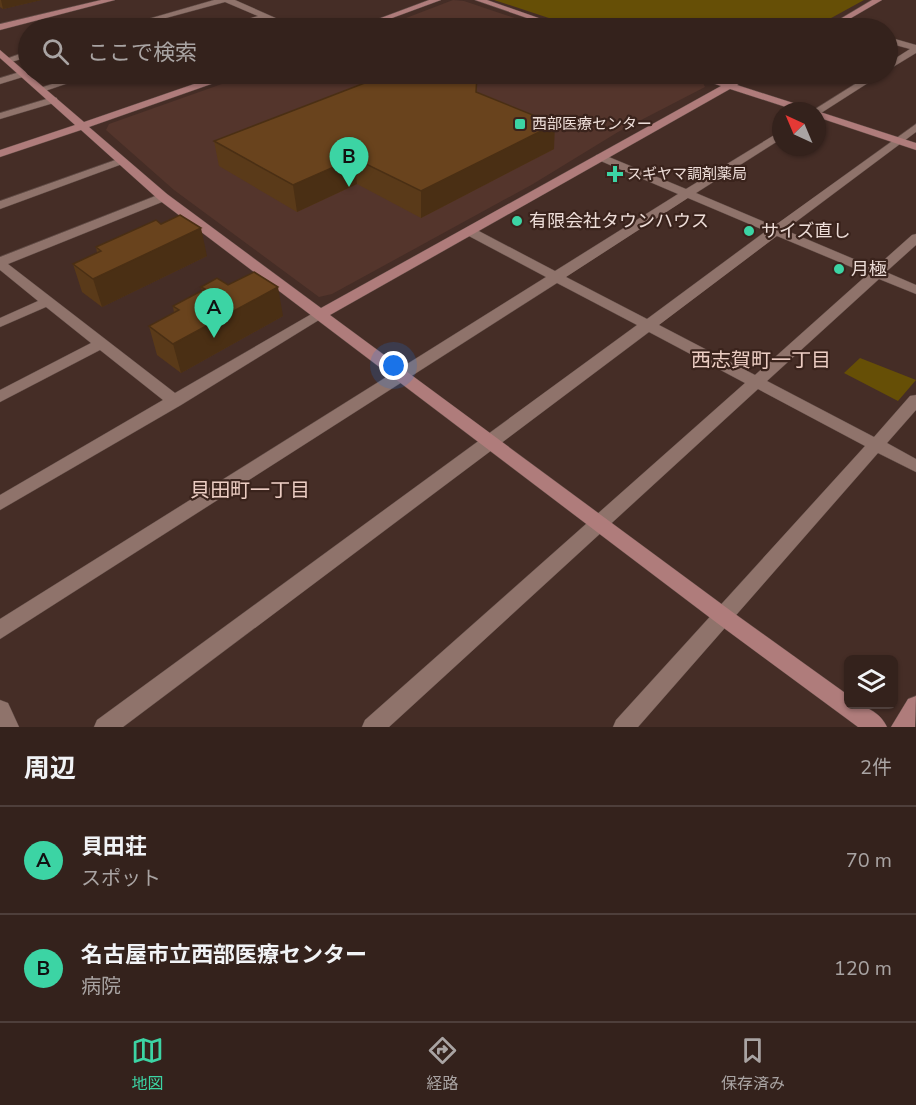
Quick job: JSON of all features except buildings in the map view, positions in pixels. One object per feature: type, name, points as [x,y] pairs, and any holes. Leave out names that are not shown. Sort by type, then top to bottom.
[{"type":"street","points":[[37,18],[111,0]]},
{"type":"street","points":[[157,18],[223,0]]},
{"type":"street","points":[[228,0],[271,18]]},
{"type":"street","points":[[386,18],[436,0]]},
{"type":"street","points":[[479,0],[533,18]]},
{"type":"street","points":[[847,18],[878,0]]},
{"type":"street","points":[[260,18],[266,16]]},
{"type":"street","points":[[0,27],[18,23]]},
{"type":"street","points":[[898,43],[916,48]]},
{"type":"street","points":[[898,60],[916,48]]},
{"type":"street","points":[[4,57],[18,70]]},
{"type":"street","points":[[0,81],[18,76]]},
{"type":"street","points":[[34,84],[163,197],[724,617],[876,727]]},
{"type":"street","points":[[0,116],[70,84]]},
{"type":"street","points":[[0,154],[202,84]]},
{"type":"street","points":[[0,503],[320,315],[471,232],[730,84],[782,102]]},
{"type":"street","points":[[826,107],[862,84]]},
{"type":"street","points":[[826,116],[916,147]]},
{"type":"street","points":[[105,727],[916,127]]},
{"type":"street","points":[[0,630],[772,140]]},
{"type":"street","points":[[600,157],[916,290]]},
{"type":"street","points":[[0,205],[121,160]]},
{"type":"street","points":[[163,197],[0,263],[46,302],[175,401]]},
{"type":"street","points":[[471,232],[916,466]]},
{"type":"street","points":[[373,727],[916,238]]},
{"type":"street","points":[[0,323],[46,302]]},
{"type":"street","points":[[0,397],[100,344]]},
{"type":"street","points":[[624,727],[916,400]]},
{"type":"street","points":[[902,727],[916,706]]},
{"type":"street","points":[[0,710],[8,727]]},
{"type":"shaded area","points":[[453,0],[464,1],[514,18],[406,18]]},
{"type":"shaded area","points":[[494,0],[864,0],[831,18],[549,18]]},
{"type":"shaded area","points":[[222,84],[704,84],[705,87],[618,132],[533,184],[332,294],[319,297],[174,190],[106,130],[109,124]]},
{"type":"shaded area","points":[[860,358],[916,380],[898,401],[844,373]]},
{"type":"place","name":"西部医療センター","points":[[520,124]]},
{"type":"place","name":"スギヤマ調剤薬局","points":[[615,174]]},
{"type":"place","name":"名古屋市立西部医療センター","points":[[349,187]]},
{"type":"place","name":"有限会社タウンハウス","points":[[517,221]]},
{"type":"place","name":"サイズ直し","points":[[749,231]]},
{"type":"place","name":"月極","points":[[839,269]]},
{"type":"place","name":"貝田荘","points":[[214,338]]},
{"type":"district","name":"西志賀町一丁目","points":[[761,360]]},
{"type":"district","name":"貝田町一丁目","points":[[250,490]]}]
